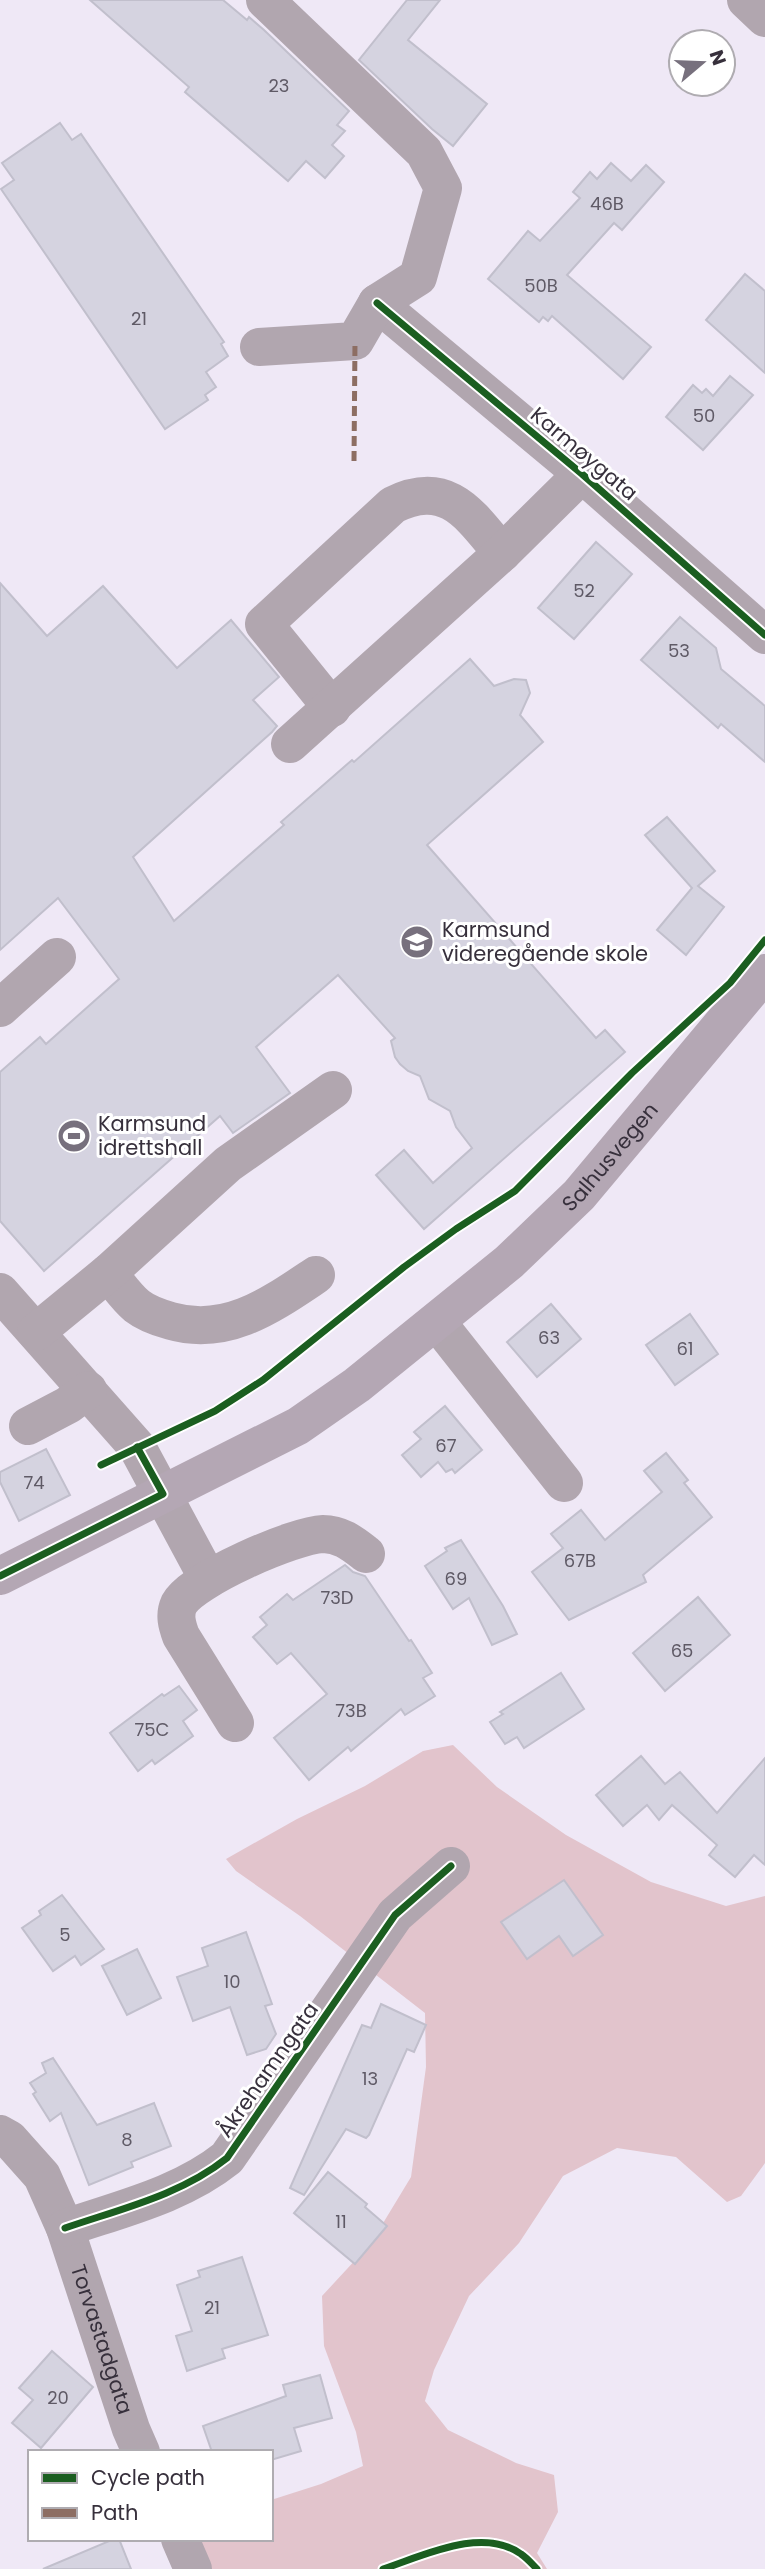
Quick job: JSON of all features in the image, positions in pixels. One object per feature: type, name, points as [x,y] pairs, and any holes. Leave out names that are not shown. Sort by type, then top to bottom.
[{"type":"main road","name":"Salhusvegen","points":[[0,1576],[314,1417],[437,1322],[509,1262],[579,1195],[765,973]]},
{"type":"street","points":[[259,347],[355,341],[377,303],[418,277],[443,188],[424,152],[265,0]]},
{"type":"street","points":[[746,0],[765,18]]},
{"type":"street","name":"Karmøygata","points":[[377,303],[582,474],[765,635]]},
{"type":"street","points":[[290,744],[502,553],[582,474]]},
{"type":"street","points":[[332,708],[264,624],[393,505],[410,497],[427,494],[447,499],[467,511],[502,553]]},
{"type":"street","points":[[0,1008],[57,957]]},
{"type":"street","points":[[36,1332],[108,1273],[229,1164],[333,1090]]},
{"type":"street","points":[[108,1273],[137,1306],[159,1317],[205,1327],[229,1323],[255,1313],[316,1275]]},
{"type":"street","points":[[0,1292],[137,1447],[208,1579]]},
{"type":"street","points":[[437,1322],[564,1483]]},
{"type":"street","points":[[28,1426],[68,1405],[88,1390]]},
{"type":"street","points":[[235,1723],[181,1636],[176,1620],[179,1604],[190,1591],[208,1579],[298,1538],[324,1534],[342,1536],[366,1554]]},
{"type":"street","name":"Åkrehamngata","points":[[65,2228],[189,2183],[227,2158],[395,1915],[451,1866]]},
{"type":"street","name":"Torvastadgata","points":[[0,2134],[9,2139],[42,2176],[65,2228],[140,2450]]},
{"type":"street","points":[[181,2541],[193,2569]]},
{"type":"shaded area","points":[[453,1745],[497,1787],[566,1835],[651,1882],[726,1906],[765,1896],[765,2163],[741,2196],[727,2202],[676,2157],[617,2148],[563,2176],[519,2243],[469,2296],[434,2370],[425,2401],[448,2430],[516,2463],[554,2475],[558,2512],[537,2553],[547,2569],[186,2569],[184,2541],[273,2541],[273,2499],[321,2484],[363,2466],[356,2432],[324,2346],[322,2296],[371,2243],[411,2177],[426,2067],[425,2013],[300,1916],[236,1871],[226,1859],[297,1819],[365,1786],[423,1751]]},
{"type":"building","points":[[90,0],[223,0],[264,30],[349,111],[337,125],[345,131],[332,145],[344,156],[325,178],[306,161],[288,181],[185,92],[189,87]]},
{"type":"building","points":[[407,0],[440,0],[408,40],[487,104],[453,146],[359,60]]},
{"type":"building","points":[[60,123],[72,140],[81,134],[224,342],[221,344],[228,356],[206,372],[216,387],[205,395],[208,400],[165,429],[1,189],[14,180],[2,163]]},
{"type":"building","points":[[611,163],[631,181],[646,165],[664,182],[622,230],[614,223],[567,275],[651,347],[623,379],[552,316],[548,321],[543,317],[539,322],[488,279],[528,231],[540,241],[580,198],[573,192],[590,172],[597,179]]},
{"type":"building","points":[[745,274],[765,291],[765,373],[706,320]]},
{"type":"building","points":[[730,376],[753,395],[703,450],[666,417],[693,385],[702,393],[706,389],[713,396]]},
{"type":"building","points":[[596,542],[632,574],[574,639],[538,608]]},
{"type":"building","points":[[0,583],[47,636],[103,586],[177,668],[231,620],[279,677],[253,700],[277,726],[133,857],[174,921],[284,825],[281,822],[352,760],[354,762],[470,659],[494,686],[514,679],[526,680],[530,693],[520,715],[543,742],[427,845],[596,1038],[605,1030],[625,1052],[424,1229],[376,1175],[404,1150],[433,1183],[472,1148],[456,1127],[450,1111],[429,1099],[420,1076],[408,1071],[395,1057],[391,1041],[395,1038],[338,975],[256,1047],[290,1093],[233,1133],[220,1116],[44,1271],[0,1221],[0,1072],[40,1037],[46,1044],[119,979],[58,898],[0,950]]},
{"type":"building","points":[[680,617],[716,648],[721,669],[765,706],[765,762],[721,724],[718,728],[641,660]]},
{"type":"building","points":[[667,817],[715,871],[698,886],[724,907],[686,955],[657,930],[692,888],[645,835]]},
{"type":"building","points":[[551,1304],[581,1339],[537,1377],[507,1342]]},
{"type":"building","points":[[690,1314],[718,1354],[675,1385],[646,1345]]},
{"type":"building","points":[[445,1406],[482,1450],[455,1473],[452,1469],[446,1472],[438,1462],[421,1477],[402,1455],[421,1439],[414,1432]]},
{"type":"building","points":[[46,1449],[70,1495],[19,1521],[0,1482],[0,1472]]},
{"type":"building","points":[[666,1453],[688,1480],[684,1483],[712,1517],[643,1575],[646,1582],[569,1620],[532,1572],[563,1548],[551,1534],[581,1510],[605,1540],[662,1492],[644,1471]]},
{"type":"building","points":[[461,1540],[503,1606],[517,1634],[492,1645],[469,1598],[453,1609],[425,1566],[447,1551],[445,1548]]},
{"type":"building","points":[[345,1565],[353,1572],[365,1576],[409,1641],[411,1640],[432,1673],[423,1678],[435,1696],[405,1715],[401,1709],[351,1751],[348,1747],[309,1780],[274,1738],[327,1694],[291,1653],[277,1664],[253,1637],[267,1625],[260,1617],[287,1594],[293,1600]]},
{"type":"building","points":[[698,1597],[730,1635],[665,1691],[633,1653]]},
{"type":"building","points":[[561,1673],[584,1709],[524,1748],[517,1737],[505,1744],[490,1722],[503,1714],[500,1712]]},
{"type":"building","points":[[179,1686],[197,1710],[183,1721],[193,1736],[155,1764],[152,1760],[138,1771],[110,1733],[162,1694],[164,1696]]},
{"type":"building","points":[[641,1756],[665,1784],[680,1772],[717,1813],[765,1758],[765,1865],[754,1855],[735,1877],[709,1855],[717,1845],[672,1805],[659,1820],[647,1805],[623,1826],[596,1795]]},
{"type":"building","points":[[564,1880],[603,1935],[573,1956],[559,1936],[527,1959],[501,1922]]},
{"type":"building","points":[[62,1895],[104,1949],[81,1965],[75,1956],[53,1971],[22,1928],[41,1915],[39,1911]]},
{"type":"building","points":[[246,1932],[272,2004],[265,2006],[276,2034],[266,2049],[247,2055],[230,2007],[193,2021],[177,1977],[208,1966],[202,1948]]},
{"type":"building","points":[[137,1949],[161,1998],[127,2015],[102,1966]]},
{"type":"building","points":[[381,2004],[426,2025],[414,2052],[407,2049],[369,2135],[366,2138],[346,2129],[304,2195],[290,2188],[362,2025],[371,2028]]},
{"type":"building","points":[[53,2058],[97,2125],[154,2103],[171,2146],[131,2162],[133,2167],[89,2185],[61,2113],[50,2121],[33,2094],[36,2092],[30,2083],[46,2073],[42,2063]]},
{"type":"building","points":[[328,2172],[367,2204],[365,2207],[387,2226],[355,2264],[294,2213]]},
{"type":"building","points":[[242,2257],[268,2335],[222,2349],[225,2358],[187,2371],[176,2336],[192,2331],[177,2285],[200,2277],[198,2271]]},
{"type":"building","points":[[52,2351],[93,2387],[41,2448],[12,2423],[33,2400],[19,2388]]},
{"type":"building","points":[[320,2375],[332,2418],[294,2428],[301,2451],[273,2459],[273,2450],[211,2450],[203,2426],[286,2396],[283,2385]]},
{"type":"building","points":[[109,2541],[120,2541],[131,2569],[43,2569]]},
{"type":"marked path","points":[[354,461],[355,341]]},
{"type":"cycle path","points":[[377,303],[582,474],[765,635]]},
{"type":"cycle path","points":[[101,1465],[215,1411],[263,1380],[404,1267],[515,1191],[632,1073],[730,983],[765,940]]},
{"type":"cycle path","points":[[0,1576],[163,1494],[137,1447]]},
{"type":"cycle path","points":[[65,2228],[170,2191],[190,2182],[227,2158],[395,1915],[451,1866]]},
{"type":"cycle path","points":[[383,2569],[434,2551],[471,2543],[506,2546],[521,2554],[537,2569]]},
{"type":"place","name":"Karmsund videregående skole","points":[[417,942]]},
{"type":"place","name":"Karmsund idrettshall","points":[[74,1136]]}]
